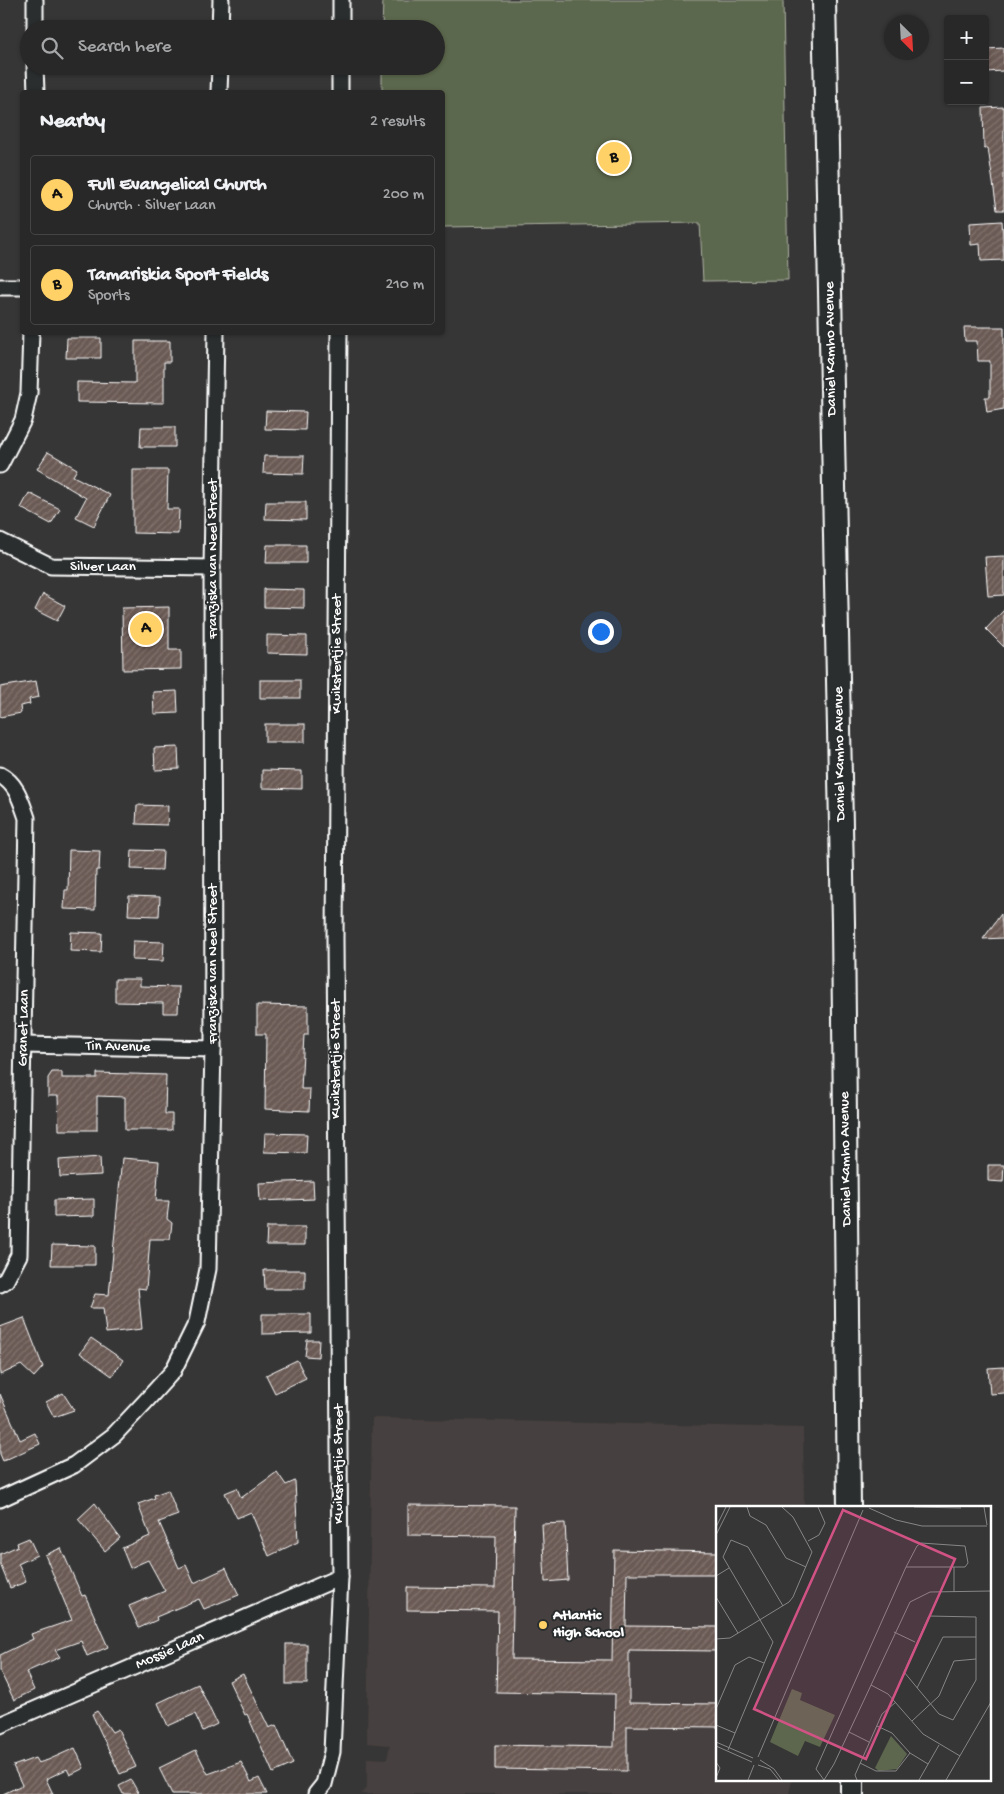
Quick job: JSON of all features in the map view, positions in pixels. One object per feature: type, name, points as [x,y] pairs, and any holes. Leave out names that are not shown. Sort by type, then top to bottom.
[{"type":"main road","name":"Daniel Kamho Avenue","points":[[824,0],[843,913],[850,1506]]},
{"type":"street","points":[[35,0],[35,20]]},
{"type":"street","points":[[220,20],[221,0]]},
{"type":"street","points":[[341,0],[341,20]]},
{"type":"street","points":[[36,75],[36,90]]},
{"type":"street","points":[[220,75],[220,90]]},
{"type":"street","points":[[340,75],[340,90]]},
{"type":"street","points":[[0,287],[20,287]]},
{"type":"street","points":[[0,465],[23,420],[29,393],[31,335]]},
{"type":"street","name":"Franziska van Neel Street","points":[[0,1499],[74,1464],[114,1435],[173,1372],[197,1322],[208,1269],[213,1049],[212,568],[216,335]]},
{"type":"street","name":"Kwikstertjie Street","points":[[320,1789],[332,1752],[340,1576],[335,939],[339,335]]},
{"type":"street","name":"Silver Laan","points":[[0,541],[51,566],[212,568]]},
{"type":"street","name":"Granet Laan","points":[[0,775],[10,780],[20,797],[27,818],[19,1255],[6,1280],[0,1284]]},
{"type":"street","name":"Tin Avenue","points":[[24,1044],[213,1049]]},
{"type":"street","name":"Mossie Laan","points":[[0,1725],[340,1576]]},
{"type":"shaded area","name":"Atlantic High School","points":[[372,1418],[803,1428],[804,1506],[716,1506],[716,1782],[792,1782],[789,1794],[361,1794],[367,1788],[367,1758],[387,1759],[390,1745],[367,1743]]},
{"type":"green space","points":[[383,0],[783,0],[788,280],[703,281],[700,223],[445,227],[445,90],[382,90],[382,75],[445,75],[445,20],[382,20]]},
{"type":"building","points":[[1004,48],[1004,71],[989,72],[989,49]]},
{"type":"building","points":[[1004,107],[1004,210],[997,210],[988,148],[984,148],[983,108]]},
{"type":"building","points":[[1002,221],[1004,260],[981,261],[980,244],[971,245],[970,223]]},
{"type":"building","points":[[964,327],[1004,327],[1004,409],[987,412],[985,397],[990,397],[990,361],[978,361],[977,341],[965,341]]},
{"type":"building","points":[[67,338],[101,338],[101,358],[66,358]]},
{"type":"building","points":[[135,341],[170,341],[170,362],[164,362],[164,403],[77,402],[77,382],[135,383]]},
{"type":"building","points":[[266,411],[306,412],[305,430],[265,429]]},
{"type":"building","points":[[141,427],[175,427],[175,447],[140,447]]},
{"type":"building","points":[[48,452],[77,469],[73,476],[110,495],[94,526],[76,517],[86,498],[37,469]]},
{"type":"building","points":[[264,456],[304,456],[303,474],[263,473]]},
{"type":"building","points":[[133,470],[168,470],[167,509],[179,509],[178,534],[133,533]]},
{"type":"building","points":[[29,493],[60,509],[51,524],[21,508]]},
{"type":"building","points":[[266,502],[306,502],[306,520],[265,519]]},
{"type":"building","points":[[267,545],[306,545],[306,563],[266,563]]},
{"type":"building","points":[[1004,556],[1004,595],[988,596],[985,557]]},
{"type":"building","points":[[264,589],[304,590],[304,608],[264,607]]},
{"type":"building","points":[[43,594],[65,606],[57,621],[35,610]]},
{"type":"building","points":[[169,607],[169,650],[181,650],[181,669],[123,670],[122,608]]},
{"type":"building","points":[[1004,610],[1004,647],[986,629]]},
{"type":"building","points":[[267,635],[307,636],[307,654],[267,653]]},
{"type":"building","points":[[260,680],[300,680],[300,698],[260,698]]},
{"type":"building","points":[[36,681],[39,697],[29,699],[30,704],[20,706],[21,713],[0,717],[0,687]]},
{"type":"building","points":[[177,691],[178,713],[154,714],[153,692]]},
{"type":"building","points":[[265,724],[305,724],[305,742],[265,742]]},
{"type":"building","points":[[178,747],[179,769],[155,770],[154,748]]},
{"type":"building","points":[[262,770],[302,771],[302,789],[262,788]]},
{"type":"building","points":[[137,805],[168,806],[167,825],[136,824]]},
{"type":"building","points":[[69,850],[100,851],[99,870],[96,870],[95,910],[64,909],[65,890],[68,890]]},
{"type":"building","points":[[132,850],[163,851],[162,870],[131,869]]},
{"type":"building","points":[[129,896],[160,897],[159,916],[128,915]]},
{"type":"building","points":[[1001,914],[1003,938],[983,939]]},
{"type":"building","points":[[71,932],[102,933],[101,952],[70,951]]},
{"type":"building","points":[[133,941],[164,942],[163,961],[132,960]]},
{"type":"building","points":[[115,979],[140,979],[140,986],[179,987],[178,1013],[163,1013],[163,1003],[115,1002]]},
{"type":"building","points":[[257,1005],[308,1006],[308,1035],[304,1035],[301,1089],[310,1089],[309,1111],[265,1109],[266,1034],[257,1034]]},
{"type":"building","points":[[52,1072],[62,1072],[62,1078],[97,1078],[97,1073],[166,1075],[165,1114],[172,1114],[172,1130],[125,1130],[125,1097],[97,1096],[97,1130],[59,1130],[58,1096],[48,1096],[48,1078]]},
{"type":"building","points":[[265,1133],[307,1134],[306,1153],[264,1152]]},
{"type":"building","points":[[100,1157],[101,1175],[60,1177],[59,1160]]},
{"type":"building","points":[[122,1158],[159,1161],[156,1201],[169,1201],[167,1219],[172,1223],[170,1239],[150,1239],[146,1289],[138,1288],[142,1329],[106,1333],[103,1308],[90,1308],[95,1294],[109,1295]]},
{"type":"building","points":[[988,1165],[1004,1165],[1003,1182],[988,1181]]},
{"type":"building","points":[[313,1181],[314,1199],[260,1201],[259,1183]]},
{"type":"building","points":[[94,1199],[94,1216],[54,1217],[54,1200]]},
{"type":"building","points":[[267,1227],[305,1227],[305,1245],[266,1245]]},
{"type":"building","points":[[52,1245],[95,1246],[95,1265],[51,1265]]},
{"type":"building","points":[[264,1270],[305,1270],[305,1289],[265,1289]]},
{"type":"building","points":[[262,1314],[311,1314],[311,1333],[262,1334]]},
{"type":"building","points":[[24,1318],[43,1367],[34,1377],[21,1365],[0,1375],[0,1327]]},
{"type":"building","points":[[91,1338],[123,1360],[112,1376],[80,1353]]},
{"type":"building","points":[[307,1340],[319,1340],[318,1357],[305,1356]]},
{"type":"building","points":[[297,1360],[306,1378],[275,1393],[266,1375]]},
{"type":"building","points":[[1004,1367],[1004,1393],[990,1394],[988,1368]]},
{"type":"building","points":[[63,1393],[74,1410],[54,1417],[46,1402]]},
{"type":"building","points":[[0,1394],[20,1440],[35,1433],[40,1444],[3,1461],[0,1454]]},
{"type":"building","points":[[277,1472],[286,1485],[295,1481],[298,1542],[269,1556],[251,1512],[237,1518],[225,1493],[237,1488],[241,1498]]},
{"type":"building","points":[[168,1490],[178,1515],[159,1522],[179,1568],[186,1565],[194,1583],[226,1568],[239,1595],[204,1609],[199,1599],[156,1617],[157,1620],[139,1628],[129,1606],[165,1591],[148,1560],[130,1568],[122,1548],[150,1536],[138,1504],[155,1498],[154,1495]]},
{"type":"building","points":[[95,1503],[120,1538],[105,1551],[78,1519]]},
{"type":"building","points":[[408,1505],[515,1506],[512,1659],[612,1660],[614,1550],[716,1552],[716,1574],[627,1574],[626,1626],[716,1627],[716,1651],[629,1650],[629,1703],[716,1704],[716,1727],[627,1726],[627,1771],[495,1769],[495,1745],[614,1747],[615,1694],[496,1692],[498,1611],[407,1610],[407,1587],[495,1588],[496,1536],[408,1535]]},
{"type":"building","points":[[565,1523],[568,1580],[545,1582],[542,1524]]},
{"type":"building","points":[[29,1538],[37,1555],[18,1564],[26,1582],[10,1588],[0,1564],[0,1554],[18,1546],[17,1543]]},
{"type":"building","points":[[61,1548],[82,1596],[85,1595],[108,1647],[87,1656],[81,1641],[55,1650],[60,1657],[26,1672],[34,1690],[14,1700],[0,1671],[0,1655],[33,1639],[31,1634],[72,1620],[45,1555]]},
{"type":"building","points":[[286,1644],[307,1644],[307,1684],[286,1684]]},
{"type":"building","points":[[243,1674],[269,1728],[276,1725],[293,1764],[273,1773],[247,1714],[245,1715],[229,1681]]},
{"type":"building","points":[[198,1684],[217,1724],[203,1731],[195,1714],[168,1726],[158,1703]]},
{"type":"building","points":[[97,1711],[112,1732],[118,1729],[136,1767],[120,1774],[92,1714]]},
{"type":"building","points":[[75,1748],[84,1768],[70,1775],[67,1769],[46,1779],[53,1794],[3,1794],[22,1785],[13,1766],[35,1758],[38,1763]]},
{"type":"building","points":[[196,1750],[208,1774],[241,1762],[251,1782],[259,1778],[267,1794],[172,1794],[159,1768]]},
{"type":"building","points":[[131,1780],[139,1794],[123,1794],[119,1786]]},
{"type":"place","name":"Tamariskia Sport Fields","points":[[614,158]]},
{"type":"place","name":"Full Evangelical Church","points":[[146,629]]},
{"type":"place","name":"Atlantic High School","points":[[543,1625]]}]
